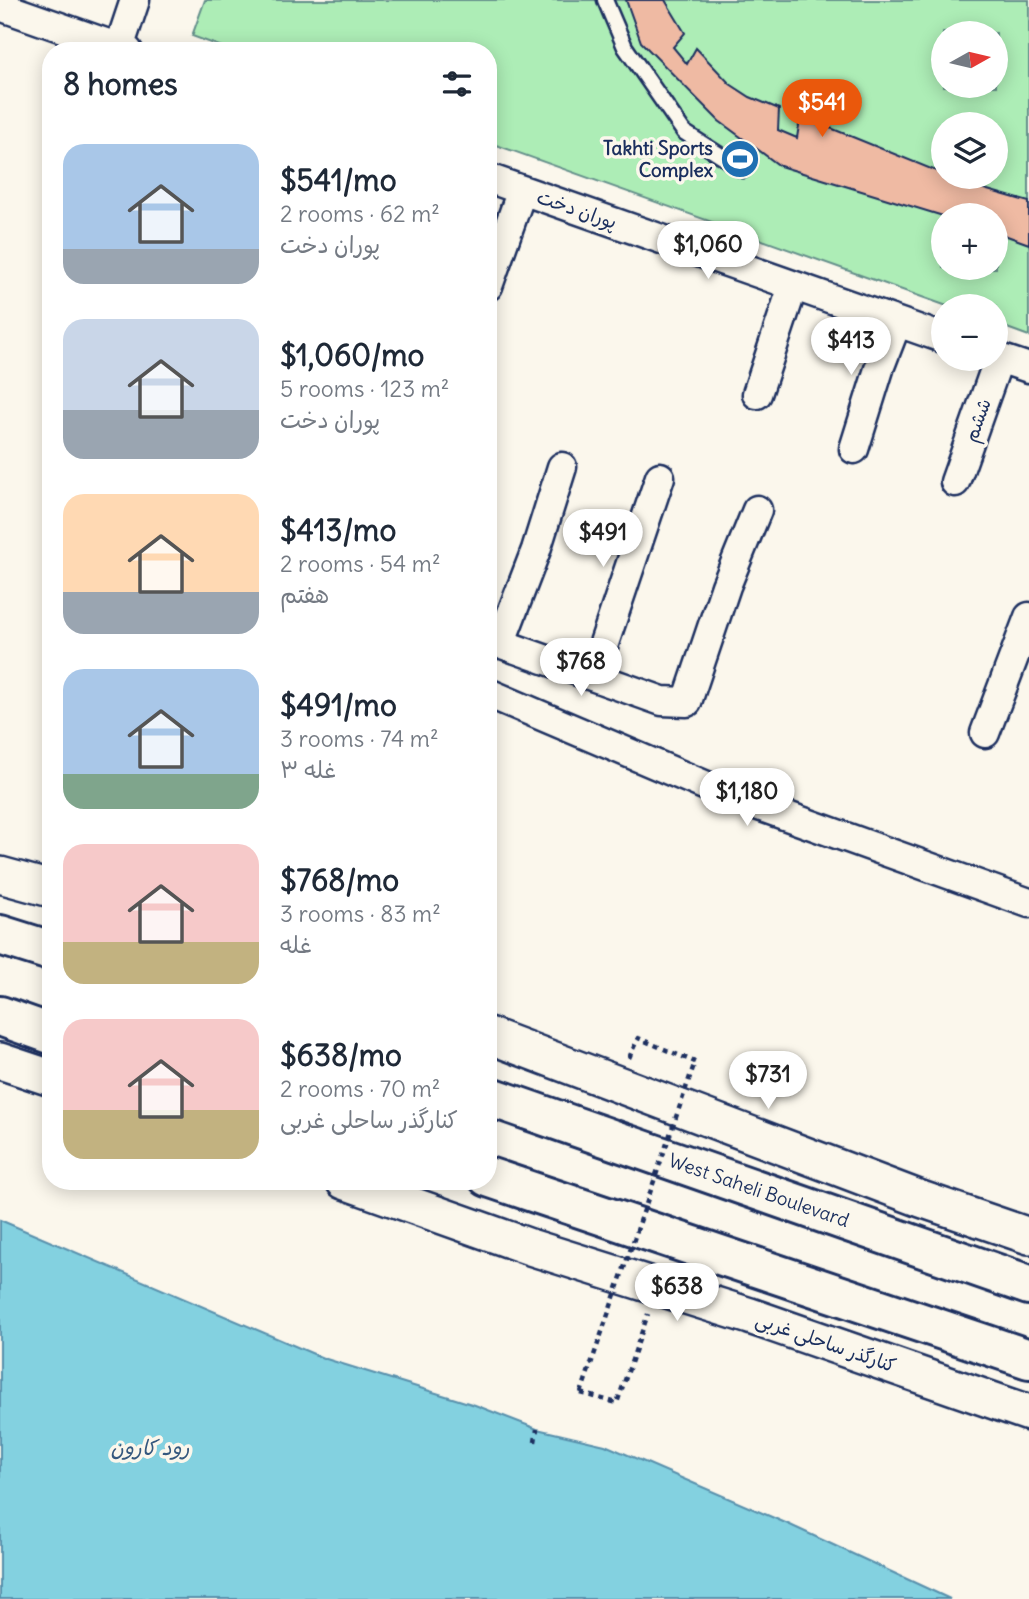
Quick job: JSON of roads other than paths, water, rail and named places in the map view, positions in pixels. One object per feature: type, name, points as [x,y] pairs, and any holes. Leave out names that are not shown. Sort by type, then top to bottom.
[{"type":"main road","points":[[0,935],[42,948]]},
{"type":"main road","points":[[0,1016],[42,1031]]},
{"type":"main road","name":"West Saheli Boulevard","points":[[497,1099],[1029,1285]]},
{"type":"main road","points":[[497,1180],[1029,1359]]},
{"type":"street","points":[[125,42],[135,0]]},
{"type":"street","points":[[0,6],[103,42]]},
{"type":"street","name":"پوران دخت","points":[[497,181],[931,334]]},
{"type":"street","points":[[497,261],[522,190]]},
{"type":"street","points":[[757,394],[793,286]]},
{"type":"street","points":[[854,449],[897,322]]},
{"type":"street","points":[[1008,361],[1029,368]]},
{"type":"street","name":"ششم","points":[[955,482],[992,371]]},
{"type":"street","points":[[497,634],[536,550],[562,467]]},
{"type":"street","points":[[593,676],[660,477]]},
{"type":"street","points":[[497,642],[662,701],[687,702],[726,586],[757,510]]},
{"type":"street","points":[[985,733],[1029,617]]},
{"type":"street","points":[[497,697],[723,793],[1029,903]]},
{"type":"street","points":[[0,875],[42,887]]},
{"type":"street","points":[[497,1038],[921,1199],[1029,1237]]},
{"type":"street","points":[[0,1060],[42,1075]]},
{"type":"street","name":"کنارگذر ساحلی غربی","points":[[369,1190],[530,1247],[750,1316],[1029,1413]]},
{"type":"lane","points":[[605,0],[625,47],[684,132],[743,170]]},
{"type":"water","name":"رود کارون","points":[[0,1220],[323,1358],[475,1405],[537,1429],[605,1445],[788,1524],[950,1599],[0,1599]]},
{"type":"place","name":"Takhti Sports Complex","points":[[740,159]]}]
